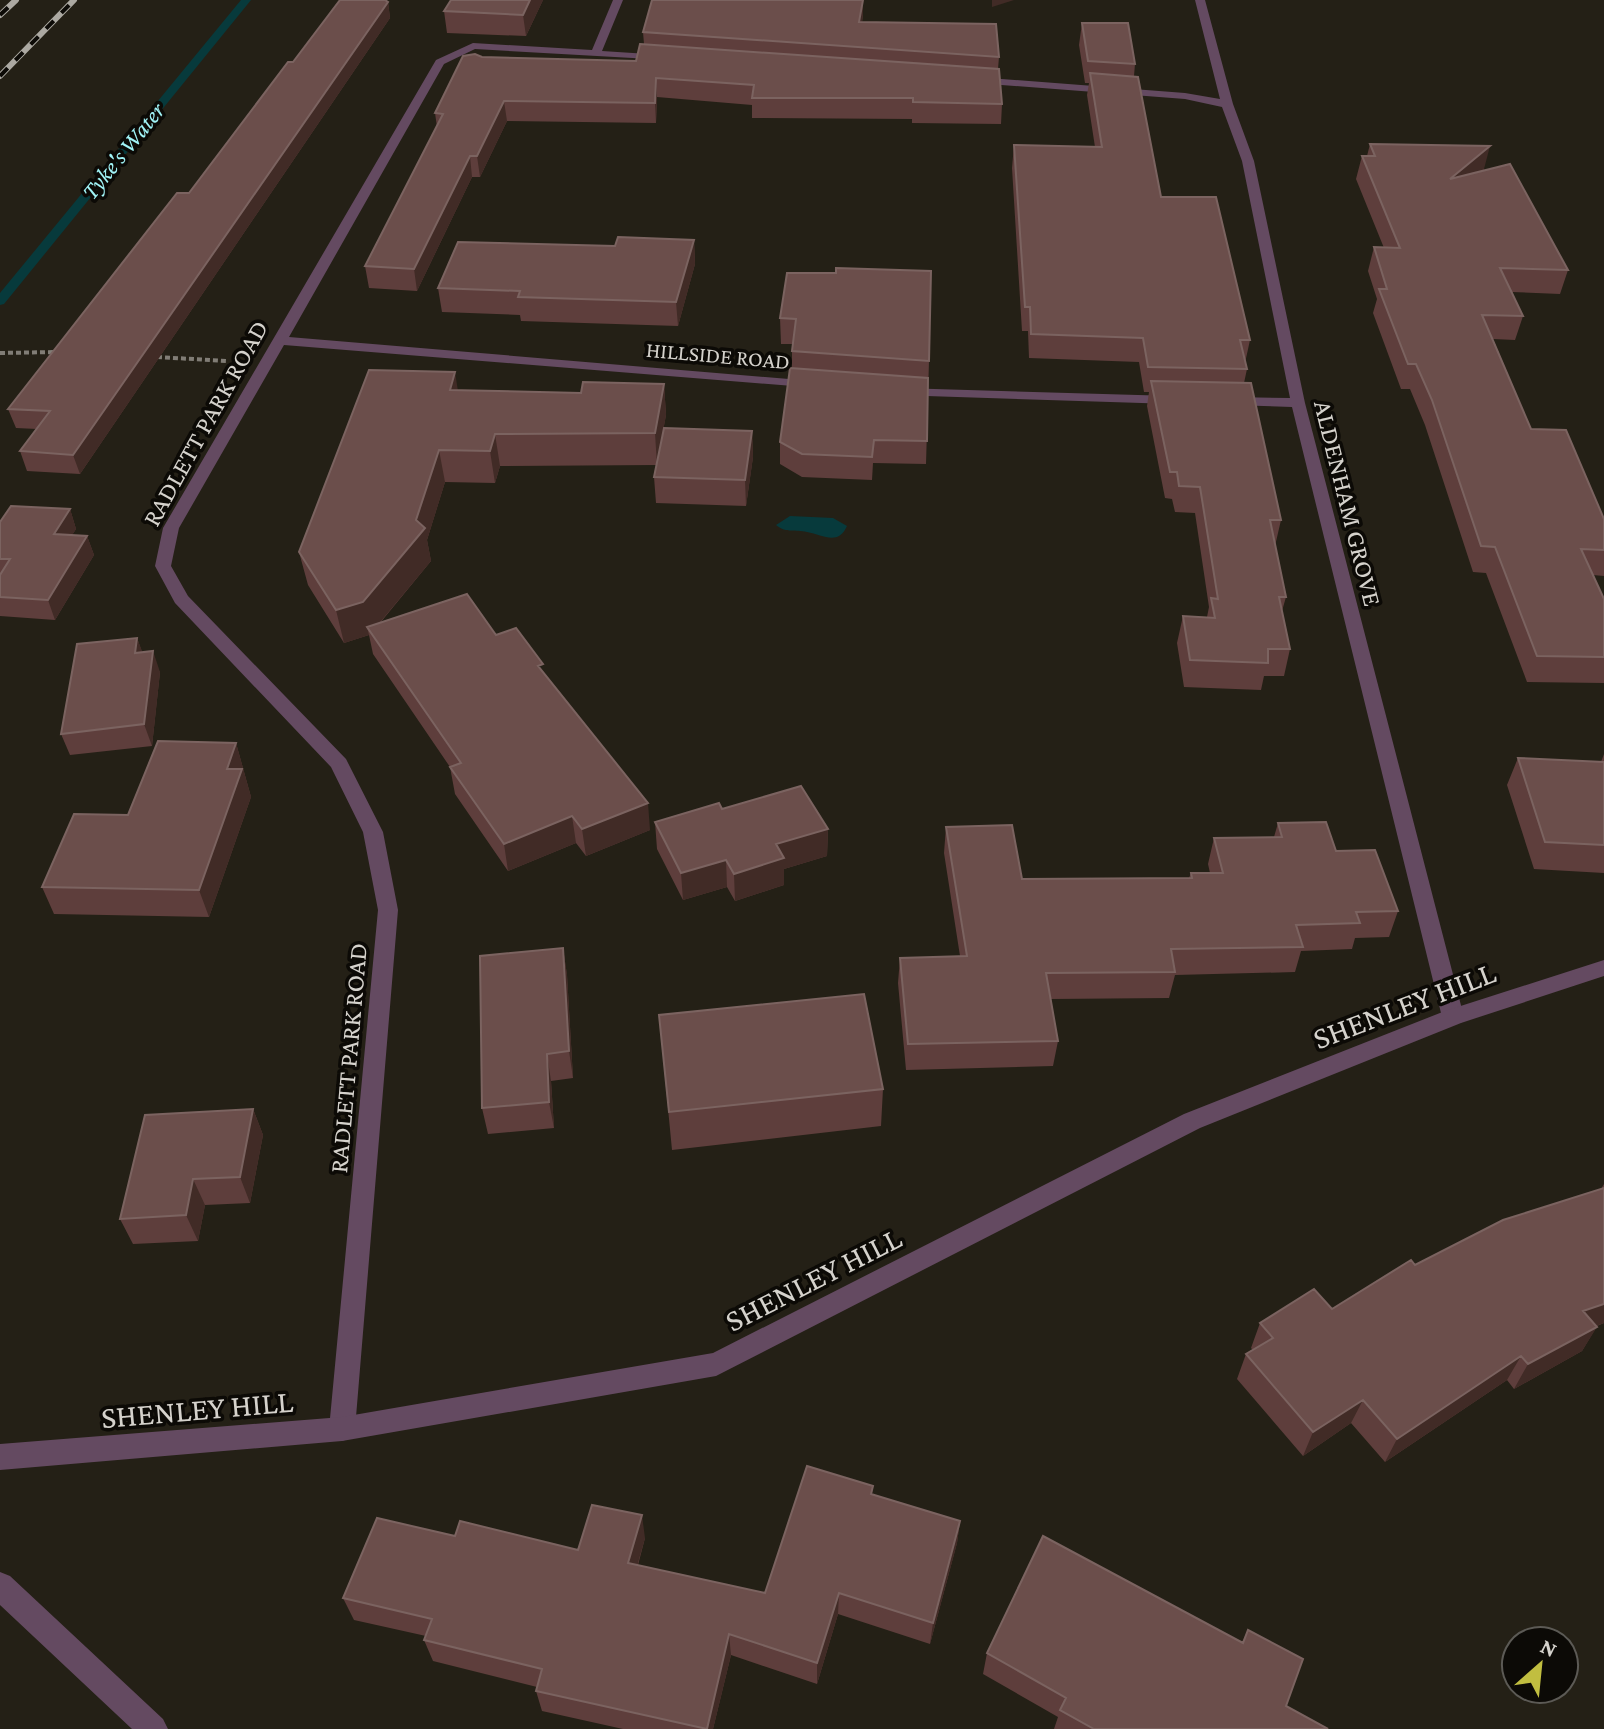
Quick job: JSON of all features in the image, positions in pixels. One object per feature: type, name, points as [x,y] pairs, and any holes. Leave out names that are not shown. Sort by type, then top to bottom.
[{"type":"street","points":[[618,0],[596,53],[675,58]]},
{"type":"street","name":"ALDENHAM GROVE","points":[[1200,0],[1227,104],[1248,161],[1298,403],[1453,1017]]},
{"type":"street","name":"RADLETT PARK ROAD","points":[[342,1429],[388,910],[373,832],[339,764],[181,599],[163,566],[171,528],[440,62],[473,46],[596,53]]},
{"type":"street","points":[[962,79],[1185,96],[1227,104]]},
{"type":"street","name":"HILLSIDE ROAD","points":[[279,340],[833,386]]},
{"type":"street","points":[[881,390],[1298,403]]},
{"type":"street","name":"SHENLEY HILL","points":[[0,1457],[342,1429],[716,1364],[1192,1121],[1453,1017],[1604,968]]},
{"type":"street","points":[[0,1586],[153,1729]]},
{"type":"path","points":[[0,353],[63,353]]},
{"type":"path","points":[[156,357],[265,362]]},
{"type":"water","points":[[790,516],[833,518],[847,526],[839,536],[830,538],[776,525]]},
{"type":"building","points":[[340,0],[388,2],[73,455],[20,451],[50,411],[8,409],[177,193],[189,193],[288,62],[293,62]]},
{"type":"building","points":[[451,0],[530,0],[523,15],[444,11]]},
{"type":"building","points":[[652,0],[863,0],[859,22],[996,24],[999,57],[643,32]]},
{"type":"building","points":[[1082,23],[1128,23],[1135,64],[1088,61]]},
{"type":"building","points":[[640,44],[999,69],[1002,104],[913,102],[913,98],[752,98],[754,85],[656,78],[655,103],[504,101],[477,156],[470,156],[414,269],[365,266],[443,114],[435,113],[463,56],[636,61]]},
{"type":"building","points":[[1090,73],[1138,77],[1161,197],[1216,197],[1250,340],[1240,340],[1247,369],[1148,367],[1143,338],[1031,334],[1030,307],[1025,307],[1014,145],[1102,147]]},
{"type":"building","points":[[1370,144],[1490,146],[1450,179],[1510,164],[1568,270],[1500,268],[1523,316],[1482,315],[1531,429],[1566,430],[1604,519],[1604,550],[1581,549],[1604,599],[1604,657],[1537,656],[1495,547],[1481,546],[1432,400],[1416,364],[1408,364],[1379,289],[1387,289],[1374,247],[1400,248],[1362,156],[1375,156]]},
{"type":"building","points":[[618,237],[694,240],[676,302],[518,297],[520,291],[438,288],[458,242],[615,246]]},
{"type":"building","points":[[836,268],[931,271],[929,361],[792,351],[796,319],[780,318],[787,273],[836,273]]},
{"type":"building","points":[[790,368],[928,378],[927,441],[874,440],[872,457],[802,454],[780,442]]},
{"type":"building","points":[[369,370],[455,372],[450,390],[581,393],[583,382],[664,384],[655,433],[495,434],[490,451],[439,450],[416,520],[425,528],[363,602],[336,610],[299,552]]},
{"type":"building","points":[[1151,381],[1251,383],[1281,520],[1270,520],[1286,597],[1279,597],[1290,649],[1268,649],[1268,663],[1190,660],[1183,616],[1215,618],[1211,598],[1218,599],[1200,487],[1179,486],[1177,472],[1170,472]]},
{"type":"building","points":[[664,428],[752,431],[745,480],[654,477]]},
{"type":"building","points":[[11,506],[70,509],[54,534],[87,536],[48,600],[0,597],[0,575],[10,559],[0,559],[0,522]]},
{"type":"building","points":[[467,594],[496,635],[516,628],[543,664],[538,666],[648,803],[582,829],[572,816],[504,844],[450,767],[461,763],[367,627]]},
{"type":"building","points":[[137,638],[135,653],[153,651],[144,724],[61,734],[77,644]]},
{"type":"building","points":[[158,741],[236,743],[227,769],[242,769],[199,890],[42,887],[74,814],[128,815]]},
{"type":"building","points":[[1518,758],[1604,762],[1604,845],[1545,842]]},
{"type":"building","points":[[801,786],[828,829],[776,844],[784,858],[734,874],[726,860],[681,873],[655,822],[719,803],[722,809]]},
{"type":"building","points":[[1326,822],[1336,851],[1375,850],[1398,911],[1356,912],[1360,923],[1296,925],[1303,947],[1171,949],[1175,972],[1046,973],[1058,1041],[908,1044],[900,958],[967,956],[946,827],[1012,825],[1022,879],[1192,878],[1191,873],[1223,873],[1214,838],[1282,837],[1278,823]]},
{"type":"building","points":[[563,948],[569,1051],[547,1054],[549,1102],[482,1108],[480,956]]},
{"type":"building","points":[[864,994],[883,1089],[669,1112],[659,1015]]},
{"type":"building","points":[[253,1109],[240,1177],[193,1179],[186,1215],[120,1219],[145,1115]]},
{"type":"building","points":[[1604,1188],[1604,1304],[1583,1311],[1597,1327],[1528,1364],[1521,1356],[1397,1439],[1363,1400],[1313,1432],[1246,1354],[1273,1338],[1260,1323],[1314,1289],[1332,1309],[1411,1260],[1415,1265],[1503,1220]]},
{"type":"building","points":[[807,1466],[873,1486],[871,1494],[960,1521],[933,1623],[839,1593],[817,1663],[729,1634],[707,1729],[536,1691],[542,1669],[424,1640],[432,1619],[343,1598],[377,1518],[455,1536],[460,1521],[578,1550],[592,1505],[642,1515],[628,1563],[765,1593]]},
{"type":"building","points":[[1043,1536],[1243,1643],[1248,1630],[1303,1659],[1286,1706],[1328,1729],[1094,1729],[1060,1710],[1066,1698],[987,1653]]},
{"type":"waterway","name":"Tyke's Water","points":[[0,301],[246,0]]},
{"type":"railway","points":[[0,15],[16,0]]},
{"type":"railway","points":[[0,76],[74,0]]}]
